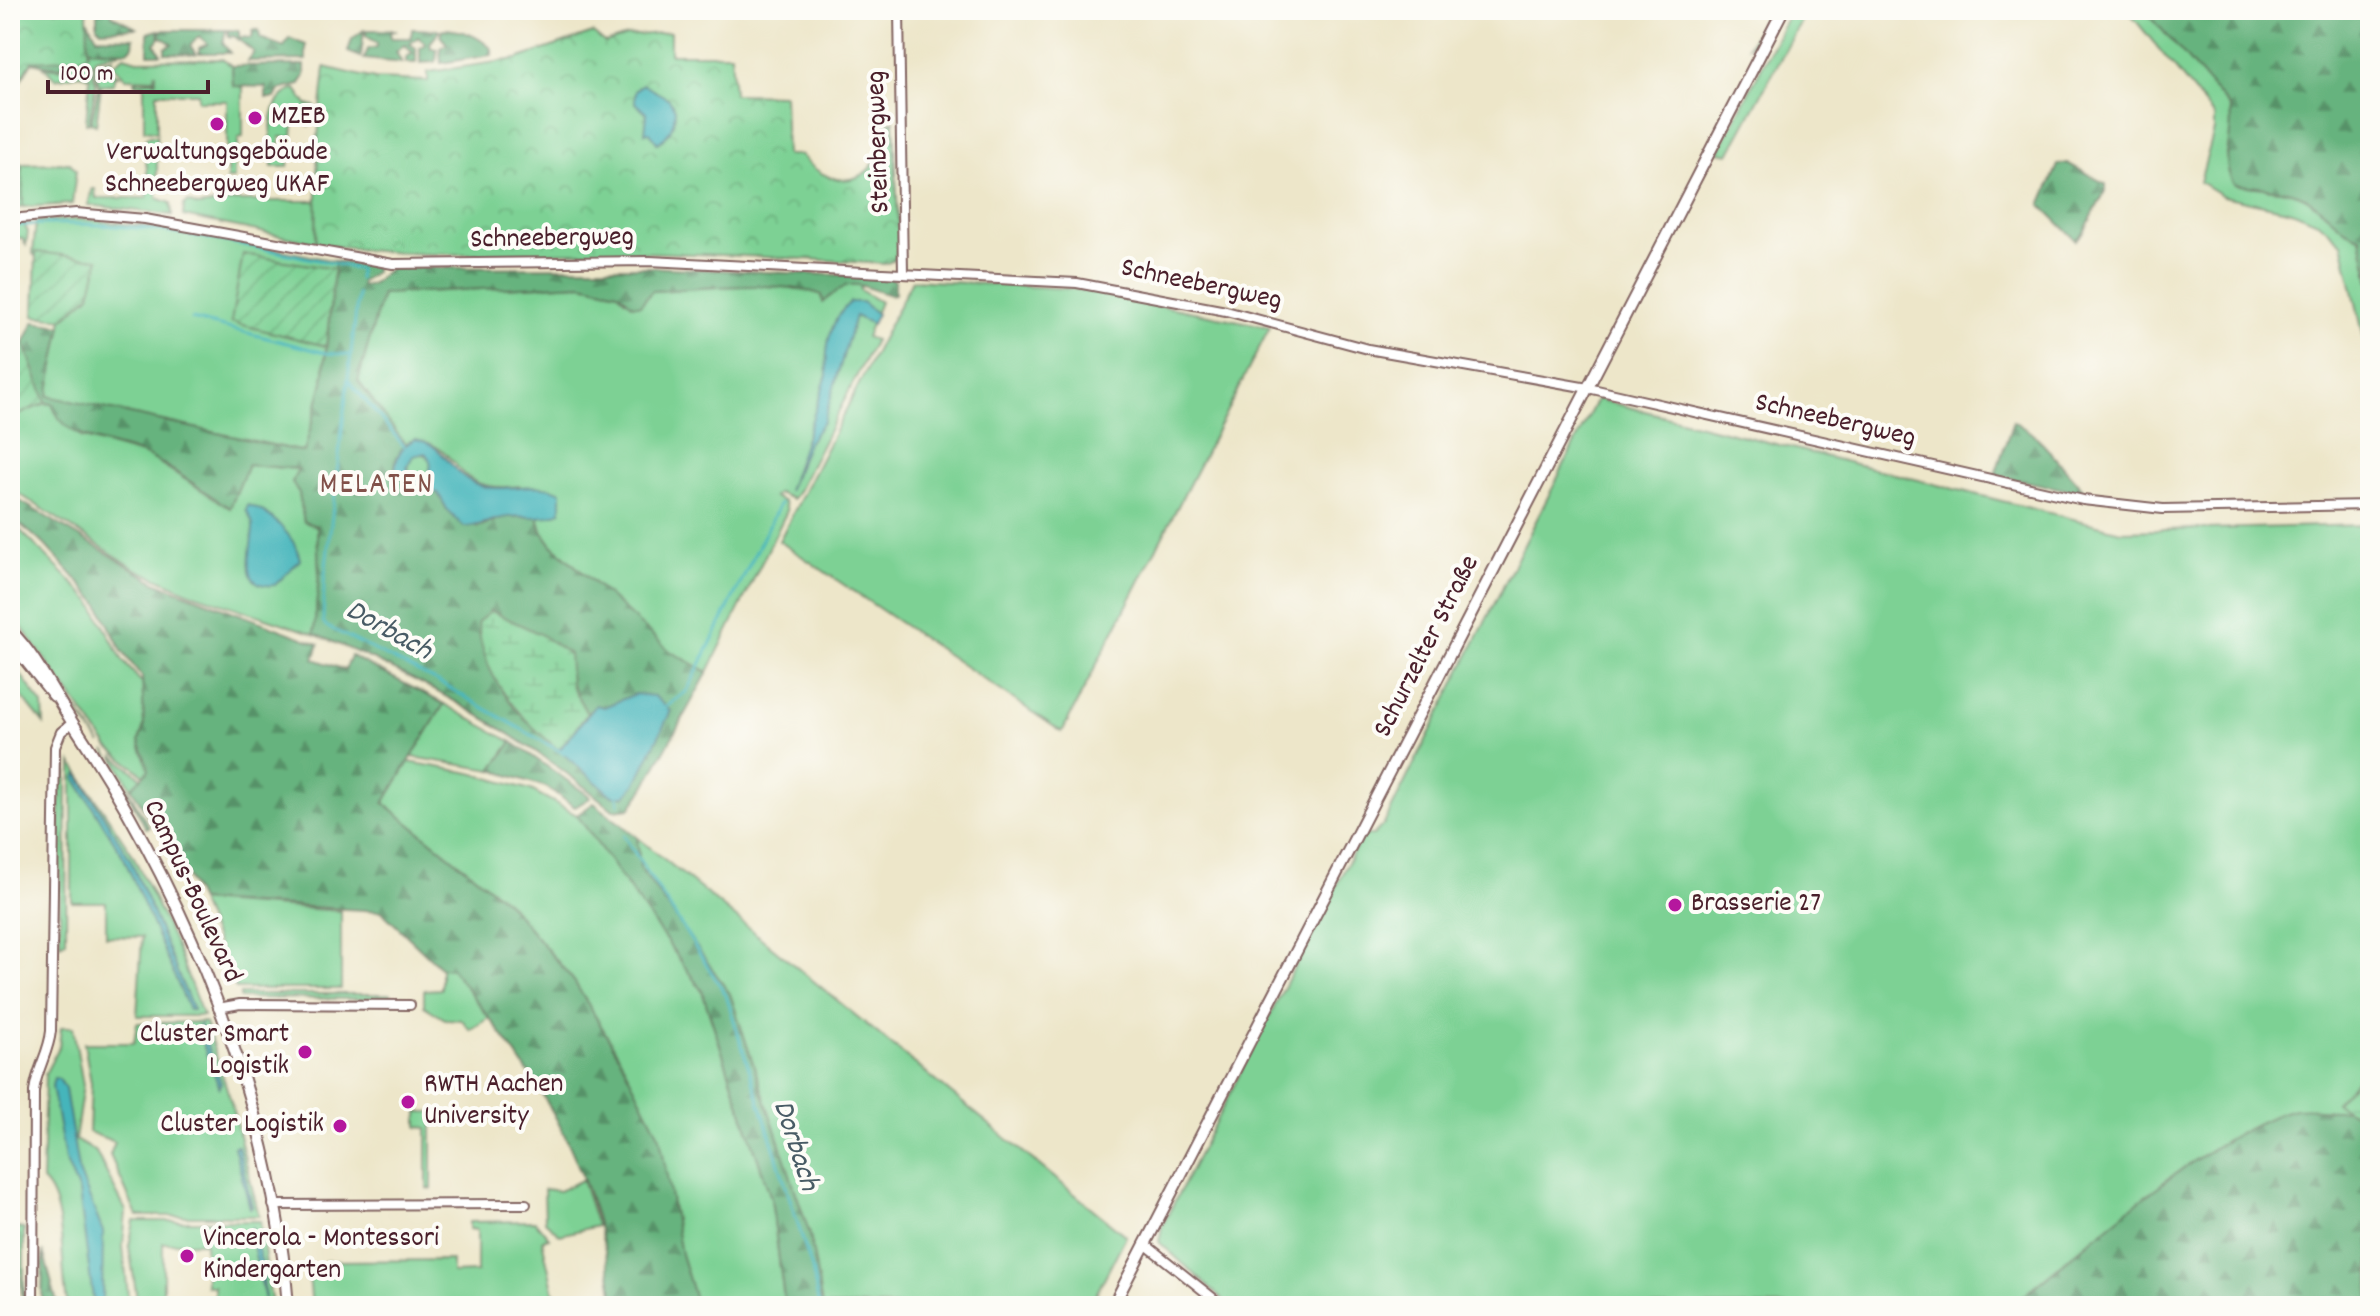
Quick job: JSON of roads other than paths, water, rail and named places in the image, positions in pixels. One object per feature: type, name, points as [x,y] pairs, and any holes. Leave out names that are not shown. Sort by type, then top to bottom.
[{"type":"street","name":"Steinbergweg","points":[[899,10],[903,273]]},
{"type":"street","name":"Schurzelter Straße","points":[[1113,1306],[1783,10]]},
{"type":"street","name":"Schneebergweg","points":[[10,219],[76,213],[145,219],[393,264],[650,261],[1077,283],[1226,311],[1368,349],[1588,388],[2122,507],[2370,505]]},
{"type":"street","name":"Campus-Boulevard","points":[[10,630],[50,679],[58,700],[145,843],[186,929],[218,1008],[256,1131],[273,1205],[288,1306]]},
{"type":"street","name":"Campus-Boulevard","points":[[10,641],[41,684],[58,700]]},
{"type":"street","points":[[33,1306],[34,1092],[35,1076],[48,1052],[51,1031],[55,747],[61,732],[72,723]]},
{"type":"street","points":[[218,1008],[240,1004],[410,1005]]},
{"type":"street","points":[[273,1205],[526,1204]]},
{"type":"street","points":[[1145,1244],[1223,1306]]},
{"type":"water","points":[[642,84],[669,99],[675,109],[671,129],[657,143],[650,132],[645,133],[647,114],[635,103],[635,91]]},
{"type":"water","points":[[850,302],[862,302],[877,314],[872,324],[855,316],[824,421],[808,443],[788,491],[827,375],[830,336],[837,318]]},
{"type":"water","points":[[415,439],[433,446],[458,472],[485,487],[540,487],[561,492],[561,511],[549,516],[503,518],[464,527],[448,511],[438,493],[408,485],[395,471],[400,452]],"holes":[[[425,453],[430,462],[428,474],[425,477],[410,475],[407,466],[413,456]]]},
{"type":"water","points":[[248,505],[281,526],[298,552],[300,560],[275,585],[263,585],[255,581],[251,574],[253,527],[246,510]]},
{"type":"water","points":[[635,694],[654,696],[671,711],[635,785],[625,796],[612,796],[559,750],[596,705],[604,707]]},
{"type":"water","points":[[78,774],[130,859],[193,1010],[189,1010],[124,858],[75,778]]},
{"type":"water","points":[[200,1025],[221,1083],[219,1087],[197,1029]]},
{"type":"water","points":[[54,1078],[59,1079],[65,1089],[78,1169],[103,1232],[102,1306],[94,1306],[79,1192],[65,1160],[52,1086]]},
{"type":"water","points":[[238,1146],[252,1207],[250,1208],[234,1147]]},
{"type":"water","points":[[252,1228],[262,1264],[265,1300],[250,1232]]},
{"type":"waterway","name":"Dorbach","points":[[10,47],[15,10]]},
{"type":"waterway","name":"Dorbach","points":[[11,226],[99,225],[186,234],[359,269],[359,279]]},
{"type":"waterway","name":"Dorbach","points":[[358,294],[324,583],[323,621],[326,626],[444,685],[563,753]]},
{"type":"waterway","points":[[192,319],[326,353],[350,355]]},
{"type":"waterway","points":[[348,380],[404,446]]},
{"type":"waterway","points":[[666,707],[687,691],[780,503]]},
{"type":"waterway","name":"Dorbach","points":[[617,790],[619,804]]},
{"type":"waterway","name":"Dorbach","points":[[624,836],[726,995],[812,1269],[819,1306]]},
{"type":"place","name":"MZEB","points":[[255,118]]},
{"type":"place","name":"Verwaltungsgebäude Schneebergweg UKAF","points":[[217,124]]},
{"type":"place","name":"Brasserie 27","points":[[1675,905]]},
{"type":"place","name":"Cluster Smart Logistik","points":[[305,1052]]},
{"type":"place","name":"RWTH Aachen University","points":[[408,1102]]},
{"type":"place","name":"Cluster Logistik","points":[[340,1126]]},
{"type":"place","name":"Vincerola - Montessori Kindergarten","points":[[187,1256]]},
{"type":"district","name":"MELATEN","points":[[377,486]]}]
